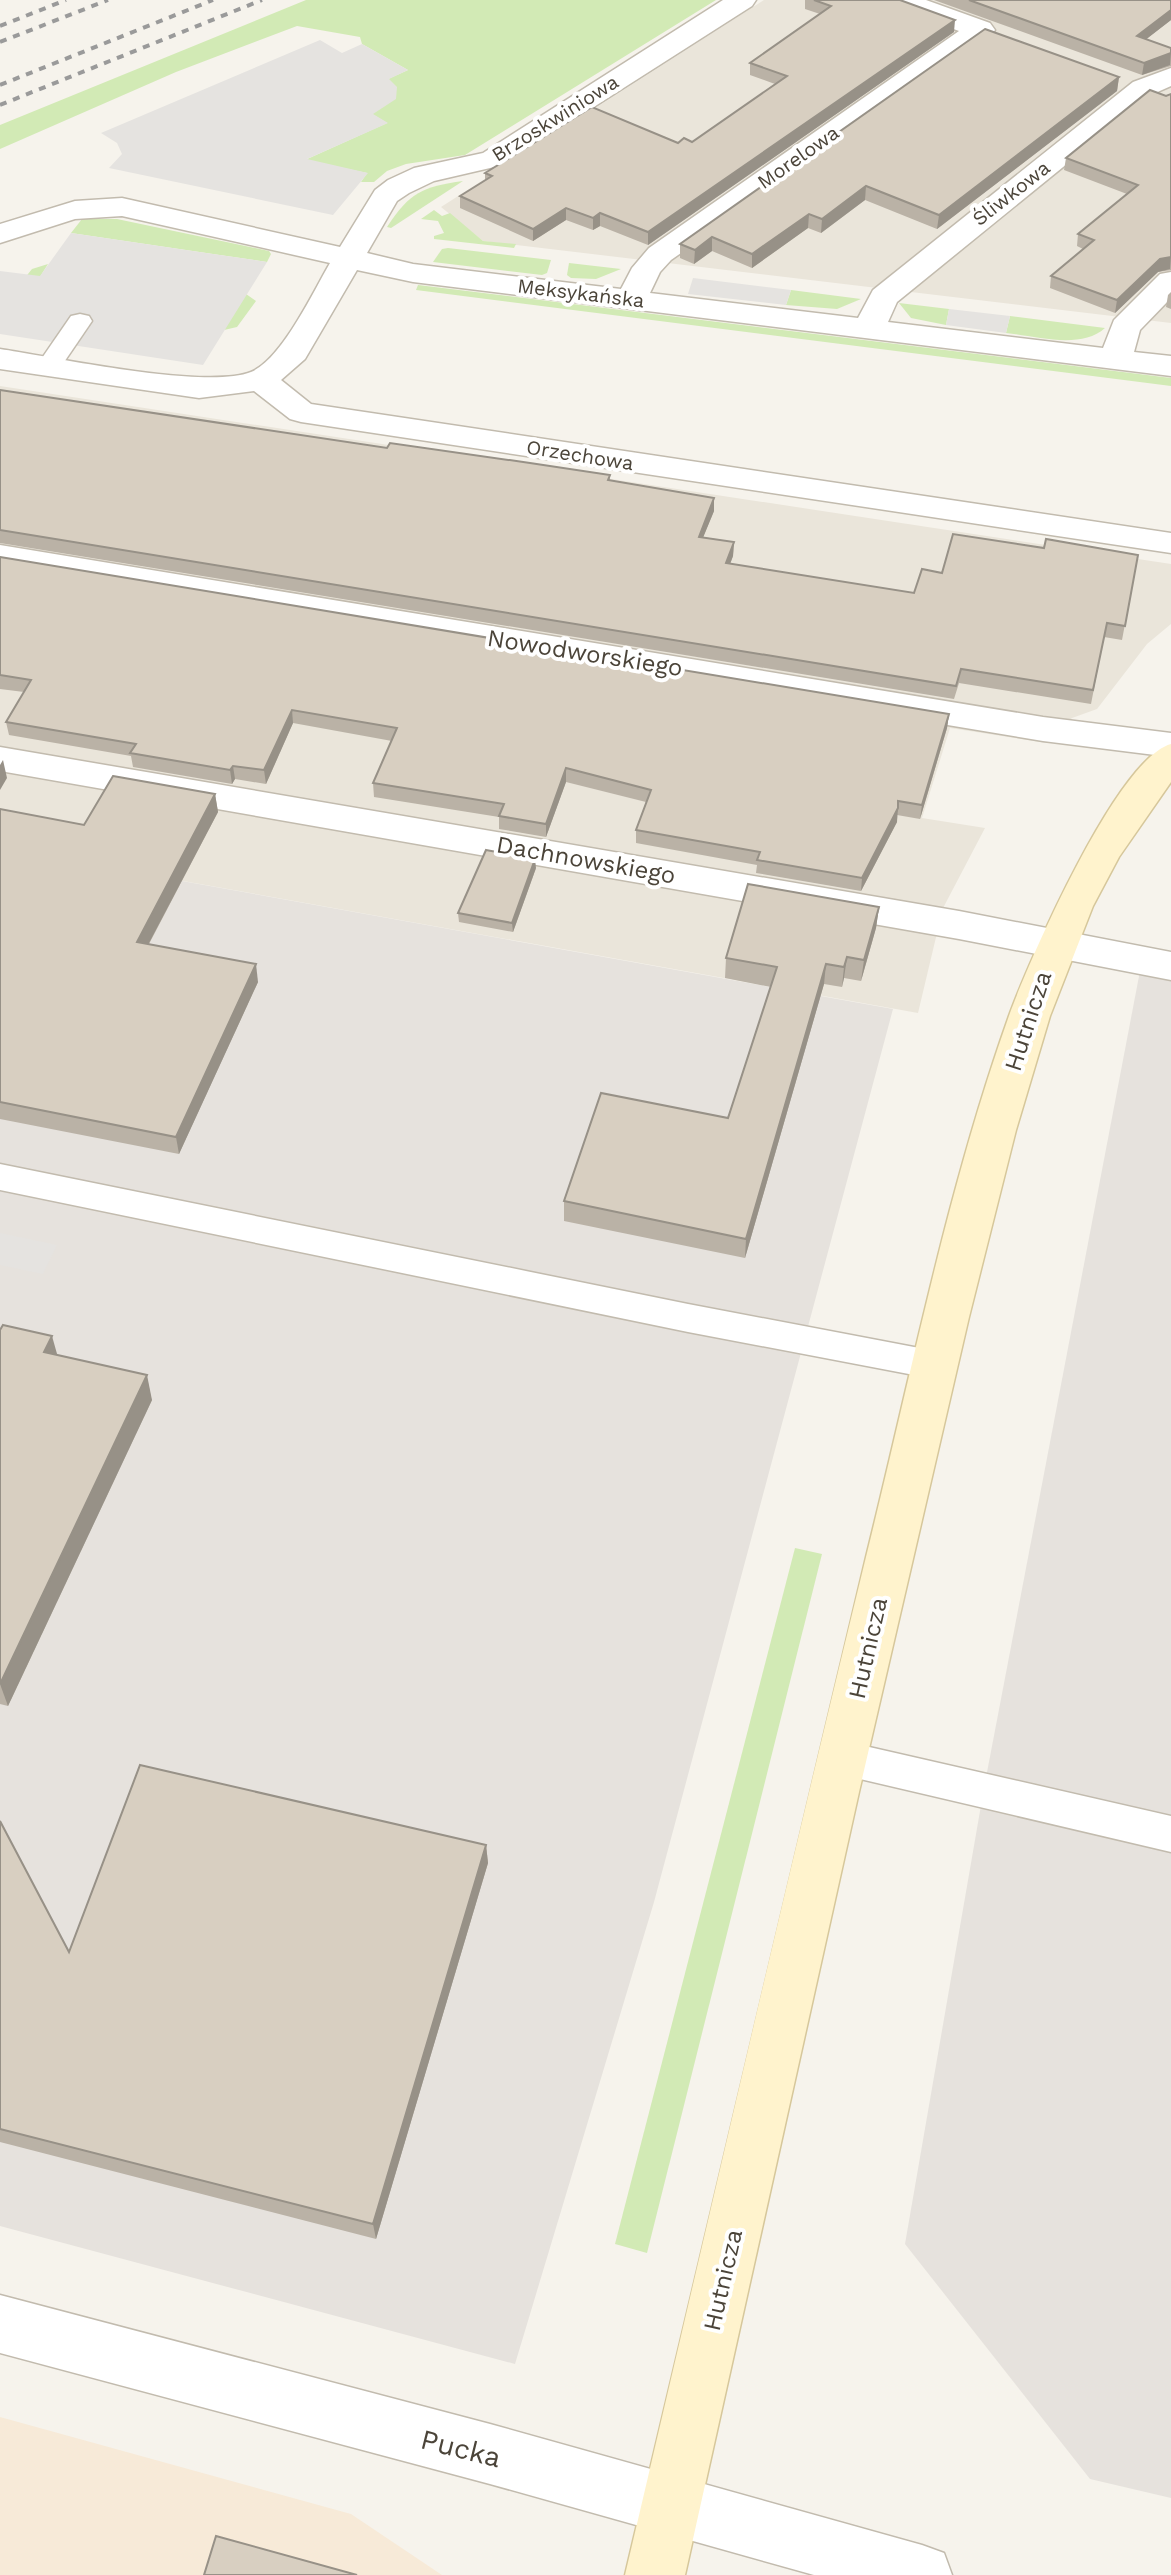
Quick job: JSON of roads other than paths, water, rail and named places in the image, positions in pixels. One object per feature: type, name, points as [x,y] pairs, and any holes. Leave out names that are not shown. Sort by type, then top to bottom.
[{"type":"main road","name":"Hutnicza","points":[[655,2575],[935,1365],[1003,1099],[1055,943],[1084,881],[1144,788],[1171,756]]},
{"type":"street","name":"Brzoskwiniowa","points":[[261,380],[294,352],[385,196],[404,180],[427,172],[467,167],[493,159],[742,0]]},
{"type":"street","points":[[901,0],[1009,40]]},
{"type":"street","name":"Morelowa","points":[[631,299],[647,268],[660,254],[980,29]]},
{"type":"street","name":"Śliwkowa","points":[[869,328],[884,297],[1143,88],[1171,76]]},
{"type":"street","points":[[1113,77],[1171,98]]},
{"type":"street","name":"Meksykańska","points":[[0,234],[68,209],[95,205],[147,212],[413,273],[1171,366]]},
{"type":"street","points":[[1116,359],[1125,327],[1171,281]]},
{"type":"street","points":[[0,359],[199,388],[261,380]]},
{"type":"street","name":"Orzechowa","points":[[261,380],[301,412],[1171,543]]},
{"type":"street","name":"Nowodworskiego","points":[[0,556],[1043,729],[1171,745]]},
{"type":"street","name":"Dachnowskiego","points":[[0,759],[828,902],[1171,966]]},
{"type":"street","name":"Pucka","points":[[0,2324],[922,2575]]},
{"type":"lane","points":[[49,366],[80,321]]},
{"type":"lane","points":[[0,1177],[688,1318],[935,1365]]},
{"type":"lane","points":[[843,1758],[1171,1834]]},
{"type":"railway","points":[[0,26],[66,0]]},
{"type":"railway","points":[[0,42],[108,0]]},
{"type":"railway","points":[[0,85],[213,0]]},
{"type":"railway","points":[[0,105],[262,0]]}]
